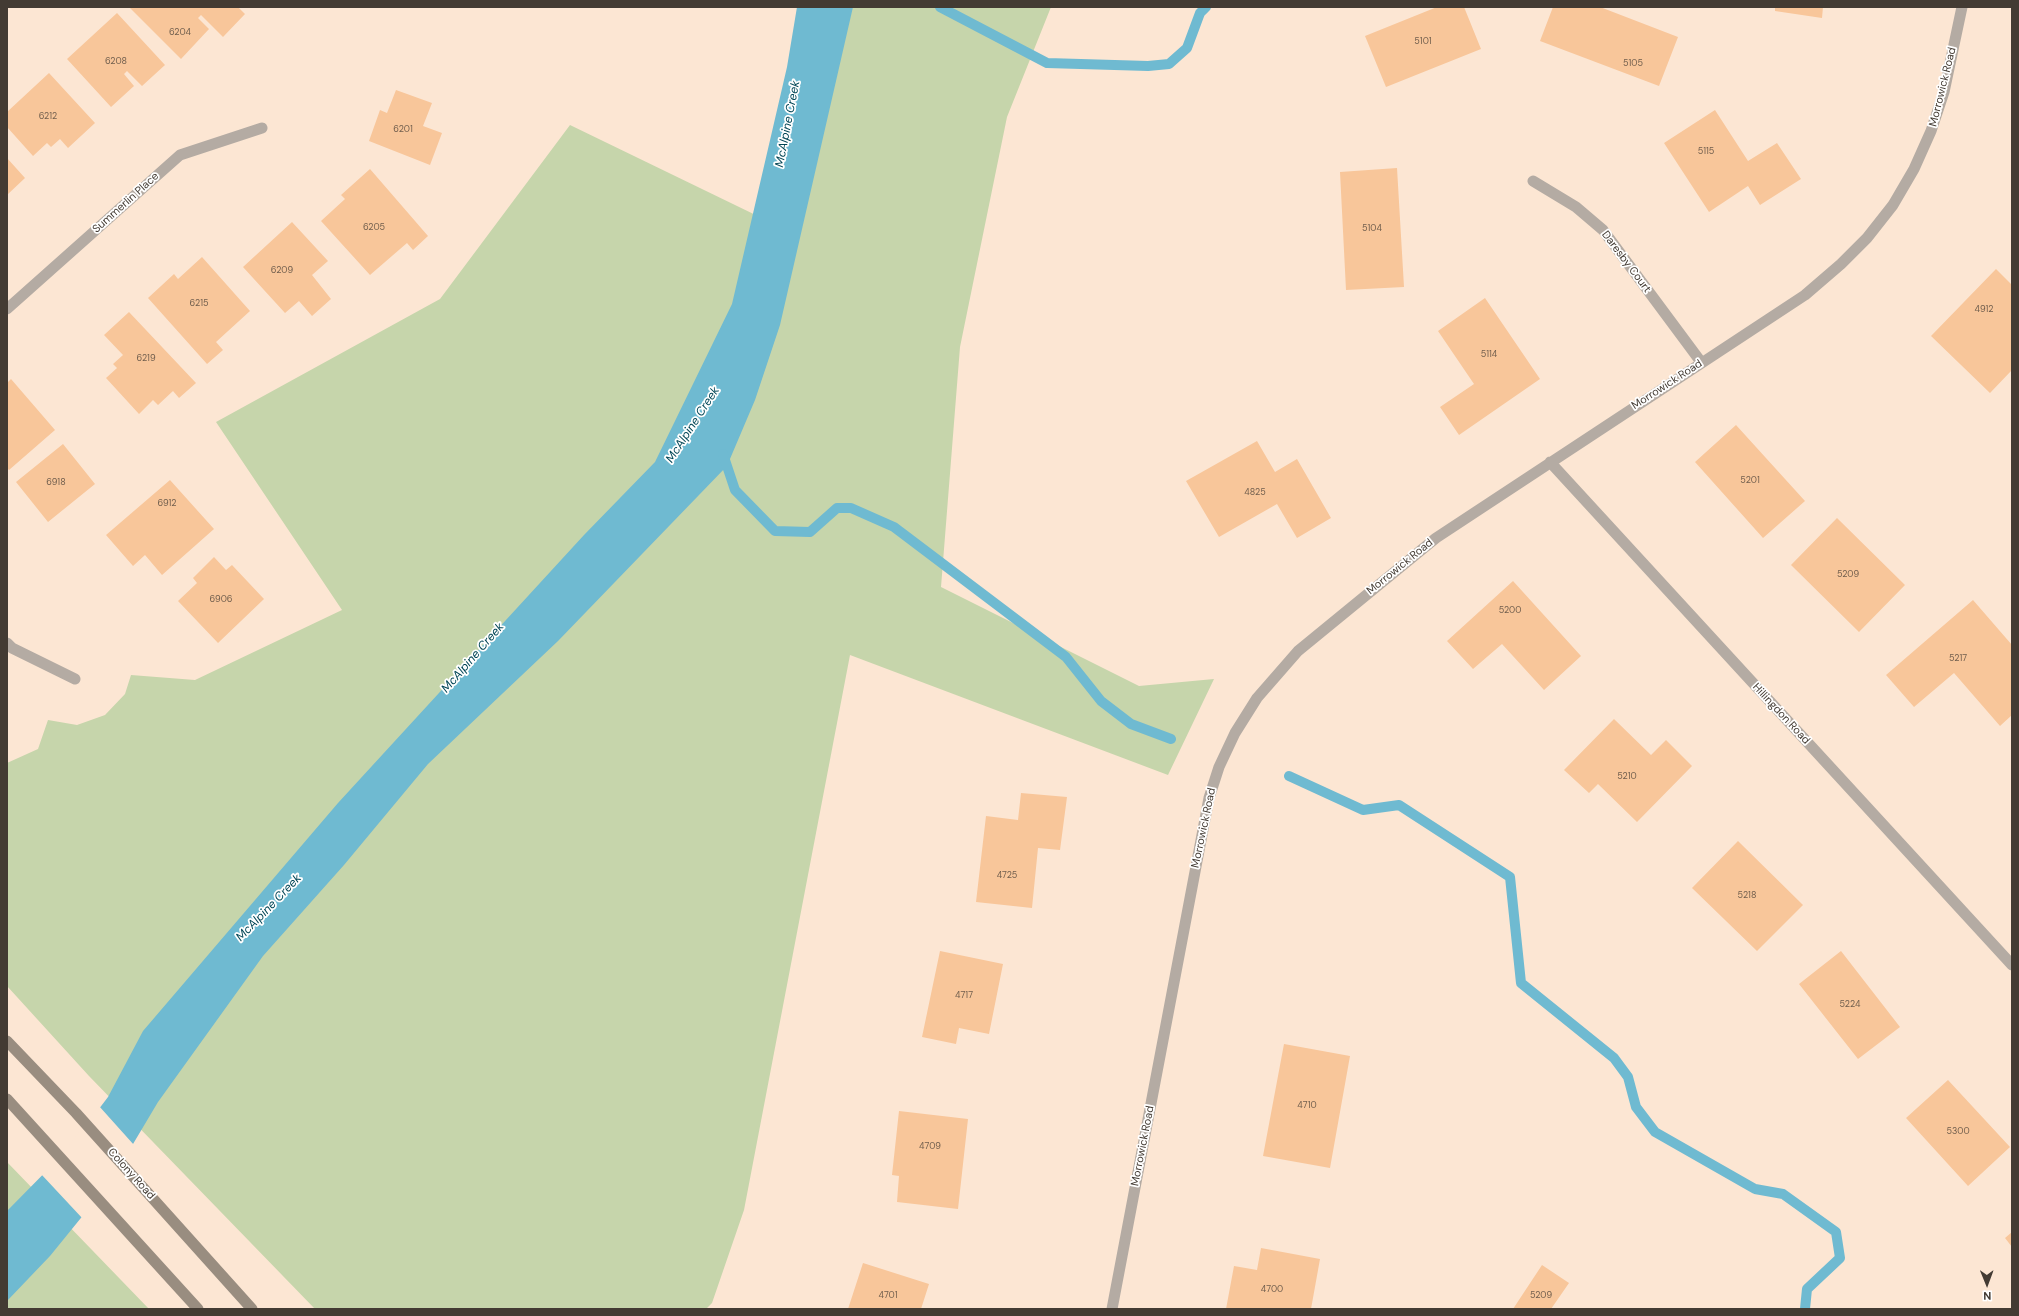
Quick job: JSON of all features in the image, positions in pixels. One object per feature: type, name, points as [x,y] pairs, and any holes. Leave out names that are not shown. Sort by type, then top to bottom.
[{"type":"main road","name":"Colony Road","points":[[7,1041],[76,1113],[252,1309]]},
{"type":"main road","points":[[7,1099],[198,1309]]},
{"type":"street","name":"Morrowick Road","points":[[1112,1309],[1209,798],[1219,767],[1235,733],[1257,698],[1298,651],[1329,624],[1436,538],[1805,294],[1841,264],[1867,238],[1893,205],[1914,169],[1931,131],[1944,92],[1962,7]]},
{"type":"street","name":"Summerlin Place","points":[[7,309],[180,155],[262,128]]},
{"type":"street","name":"Daresby Court","points":[[1533,181],[1576,207],[1603,230],[1701,362]]},
{"type":"street","name":"Hillingdon Road","points":[[1550,462],[2012,965]]},
{"type":"street","points":[[7,643],[12,648],[75,679]]},
{"type":"green space","points":[[827,7],[1051,7],[1007,117],[960,347],[941,587],[1139,686],[1214,679],[1168,775],[850,655],[744,1210],[712,1303],[706,1309],[315,1309],[89,1076],[7,986],[7,763],[38,749],[48,720],[77,725],[105,715],[125,694],[131,675],[195,680],[342,610],[216,422],[440,299],[570,125],[768,221]]},
{"type":"green space","points":[[7,1162],[149,1309],[7,1309]]},
{"type":"water","name":"McAlpine Creek","points":[[797,7],[853,7],[780,325],[755,400],[727,466],[558,641],[428,764],[344,865],[263,956],[158,1102],[111,1181],[50,1256],[7,1301],[7,1211],[70,1147],[108,1097],[143,1031],[338,803],[584,535],[655,462],[732,304],[787,67]]},
{"type":"pier","points":[[99,1106],[134,1145],[112,1183],[83,1219],[41,1174],[69,1146]]},
{"type":"building","points":[[238,7],[245,14],[223,37],[201,15],[198,18],[209,29],[181,59],[130,8]]},
{"type":"building","points":[[1437,7],[1464,7],[1481,49],[1386,87],[1365,36]]},
{"type":"building","points":[[1553,7],[1600,7],[1678,37],[1659,86],[1540,41]]},
{"type":"building","points":[[1775,7],[1823,7],[1822,18],[1775,11]]},
{"type":"building","points":[[117,13],[165,65],[142,86],[127,71],[124,74],[134,86],[111,107],[67,59]]},
{"type":"building","points":[[49,73],[95,123],[68,148],[60,139],[51,147],[47,143],[33,156],[7,127],[7,112]]},
{"type":"building","points":[[396,90],[432,103],[423,126],[442,133],[430,165],[369,141],[380,110],[387,113]]},
{"type":"building","points":[[1715,110],[1748,161],[1777,143],[1801,179],[1760,205],[1748,186],[1709,212],[1664,143]]},
{"type":"building","points":[[7,158],[25,178],[7,195]]},
{"type":"building","points":[[1397,168],[1404,287],[1346,290],[1340,172]]},
{"type":"building","points":[[370,169],[428,236],[413,250],[407,243],[370,275],[321,221],[345,199],[341,195]]},
{"type":"building","points":[[292,222],[328,261],[312,275],[331,299],[312,316],[299,301],[285,313],[243,267]]},
{"type":"building","points":[[202,257],[250,311],[216,342],[223,350],[207,364],[148,298],[174,274],[178,279]]},
{"type":"building","points":[[1996,269],[2012,285],[2012,370],[1990,393],[1931,336]]},
{"type":"building","points":[[1485,298],[1540,379],[1459,435],[1440,407],[1474,384],[1438,331]]},
{"type":"building","points":[[129,312],[196,383],[179,398],[173,391],[158,405],[153,400],[139,414],[106,378],[117,368],[113,364],[123,355],[104,335]]},
{"type":"building","points":[[11,379],[55,430],[9,470],[7,468],[7,383]]},
{"type":"building","points":[[1736,425],[1805,501],[1763,538],[1695,462]]},
{"type":"building","points":[[1257,441],[1275,472],[1297,459],[1331,518],[1297,538],[1277,504],[1219,537],[1186,481]]},
{"type":"building","points":[[63,444],[95,484],[48,522],[16,482]]},
{"type":"building","points":[[170,480],[214,529],[162,575],[145,555],[133,566],[106,535]]},
{"type":"building","points":[[1837,518],[1905,585],[1859,632],[1791,565]]},
{"type":"building","points":[[214,557],[226,570],[232,565],[264,599],[218,643],[178,601],[197,583],[193,578]]},
{"type":"building","points":[[1513,581],[1581,656],[1544,690],[1502,644],[1473,669],[1447,641]]},
{"type":"building","points":[[1973,600],[2012,645],[2012,715],[2000,726],[1954,673],[1914,707],[1886,675]]},
{"type":"building","points":[[1614,719],[1651,755],[1666,740],[1692,766],[1637,822],[1598,784],[1589,793],[1564,770]]},
{"type":"building","points":[[1021,793],[1067,797],[1060,850],[1038,848],[1032,908],[976,902],[986,816],[1018,820]]},
{"type":"building","points":[[1738,841],[1803,905],[1757,951],[1692,888]]},
{"type":"building","points":[[940,951],[1003,964],[989,1034],[959,1028],[956,1044],[922,1037]]},
{"type":"building","points":[[1841,951],[1900,1027],[1858,1059],[1799,984]]},
{"type":"building","points":[[1284,1044],[1350,1056],[1330,1168],[1263,1156]]},
{"type":"building","points":[[1948,1080],[2010,1147],[1968,1186],[1906,1118]]},
{"type":"building","points":[[899,1111],[968,1119],[958,1209],[897,1202],[899,1176],[892,1175]]},
{"type":"building","points":[[2012,1232],[2012,1247],[2005,1238]]},
{"type":"building","points":[[1261,1248],[1320,1259],[1311,1309],[1226,1309],[1234,1266],[1257,1270]]},
{"type":"building","points":[[863,1263],[929,1284],[921,1309],[848,1309]]},
{"type":"building","points":[[1542,1265],[1569,1283],[1551,1309],[1513,1309]]},
{"type":"waterway","points":[[940,7],[1047,63],[1148,66],[1169,64],[1187,48],[1200,13],[1206,7]]},
{"type":"waterway","points":[[723,454],[735,490],[775,531],[810,532],[837,508],[851,508],[894,527],[1066,657],[1101,701],[1131,724],[1171,739]]},
{"type":"waterway","points":[[1289,776],[1363,810],[1399,805],[1510,877],[1521,983],[1614,1058],[1628,1077],[1636,1107],[1655,1132],[1755,1189],[1783,1194],[1836,1232],[1840,1258],[1807,1289],[1805,1309]]}]
